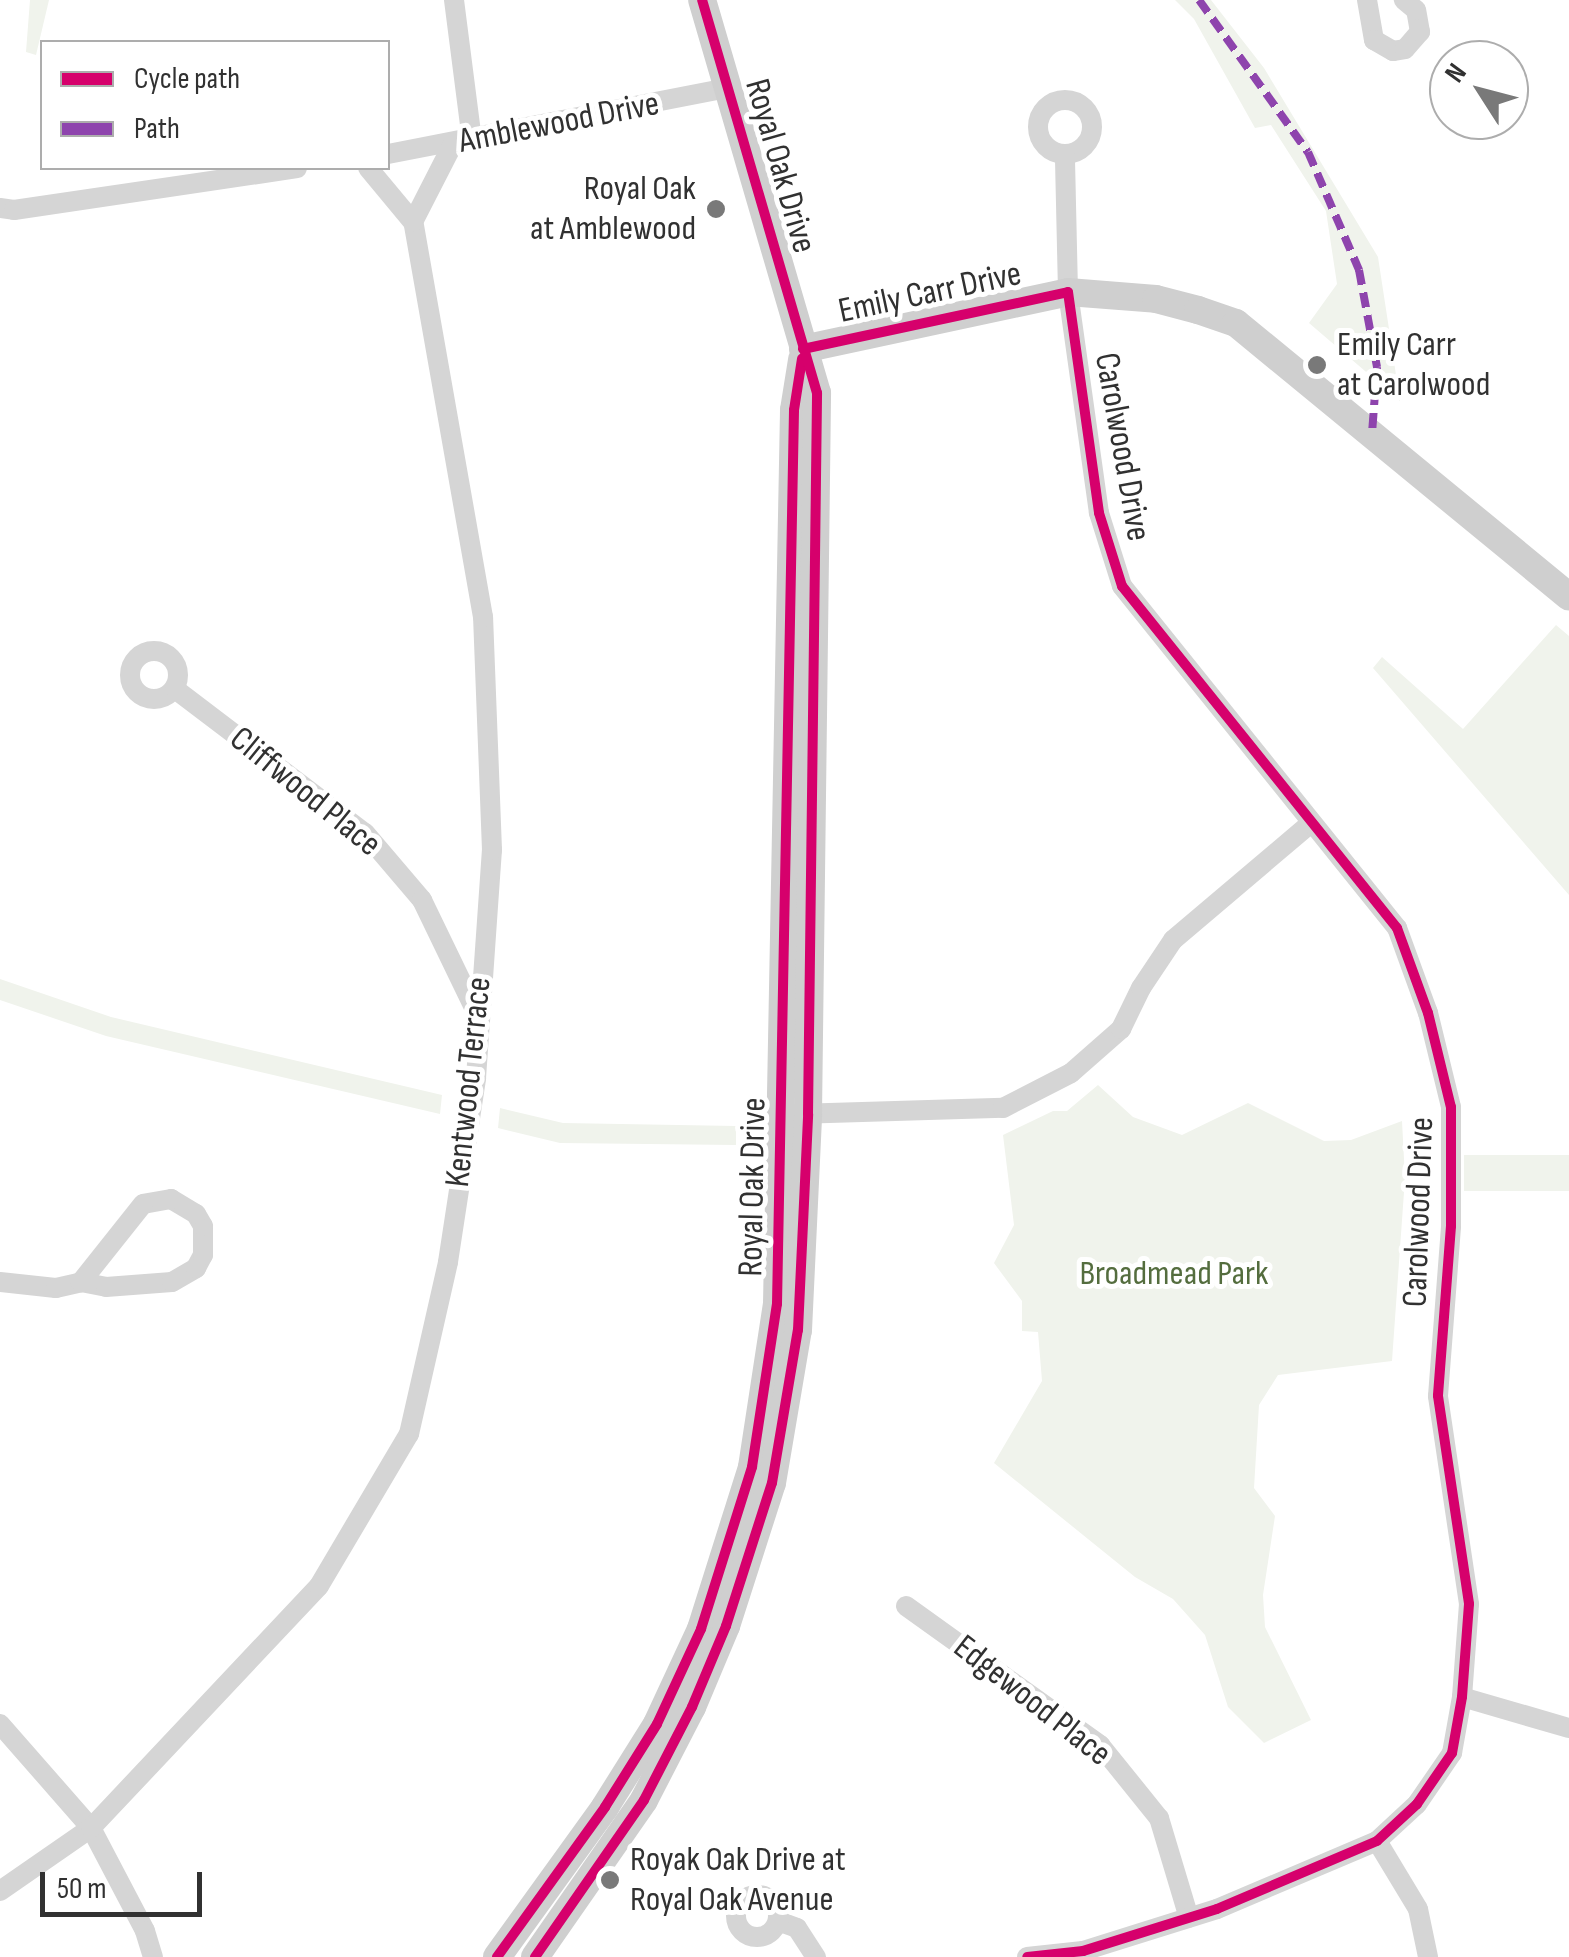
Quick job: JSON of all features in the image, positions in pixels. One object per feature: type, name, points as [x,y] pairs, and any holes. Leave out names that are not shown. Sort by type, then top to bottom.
[{"type":"main road","name":"Royal Oak Drive","points":[[542,1954],[644,1800],[692,1707],[748,1563],[788,1410],[798,1330],[794,410],[804,349],[702,0]]},
{"type":"main road","name":"Emily Carr Drive","points":[[804,349],[1068,292],[1156,299],[1236,324],[1569,597]]},
{"type":"main road","name":"Royal Oak Drive","points":[[497,1957],[605,1807],[657,1724],[701,1629],[752,1467],[777,1304],[795,1114]]},
{"type":"street","points":[[413,222],[462,142],[454,0]]},
{"type":"street","points":[[1367,0],[1374,40],[1393,51],[1405,49],[1420,32],[1416,10],[1404,0]]},
{"type":"street","name":"Amblewood Drive","points":[[390,154],[729,88]]},
{"type":"street","name":"Carolwood Drive","points":[[1026,1957],[1083,1952],[1189,1918],[1378,1841],[1417,1804],[1452,1753],[1462,1698],[1469,1604],[1438,1396],[1451,1226],[1451,1107],[1428,1014],[1397,928],[1122,586],[1099,514],[1068,292],[1066,155]]},
{"type":"street","points":[[0,208],[14,210],[181,176],[268,170]]},
{"type":"street","name":"Kentwood Terrace","points":[[0,1892],[90,1828],[319,1586],[410,1434],[450,1244],[476,1078],[477,1014],[492,850],[483,617],[413,222],[370,170]]},
{"type":"street","name":"Cliffwood Place","points":[[174,689],[365,833],[422,900],[477,1014]]},
{"type":"street","points":[[795,1114],[1003,1108],[1071,1074],[1121,1029],[1141,988],[1173,940],[1310,824]]},
{"type":"street","points":[[0,1282],[56,1288],[81,1282],[106,1287],[172,1282],[185,1277],[203,1255],[203,1226],[185,1204],[157,1199],[143,1204],[81,1282]]},
{"type":"street","name":"Edgewood Place","points":[[906,1606],[1100,1744],[1159,1818],[1189,1918]]},
{"type":"street","points":[[1462,1698],[1569,1728]]},
{"type":"street","points":[[0,1724],[90,1828],[145,1931],[153,1957]]},
{"type":"street","points":[[1378,1841],[1418,1910],[1428,1957]]},
{"type":"street","points":[[778,1921],[797,1928],[816,1957]]},
{"type":"street","points":[[516,1930],[542,1954]]},
{"type":"green space","points":[[30,0],[49,0],[36,55],[26,52]]},
{"type":"green space","points":[[1175,0],[1211,0],[1264,68],[1378,257],[1400,401],[1309,323],[1337,284],[1326,211],[1271,125],[1255,128],[1194,19]]},
{"type":"green space","points":[[1556,625],[1569,636],[1569,895],[1373,668],[1382,657],[1463,729]]},
{"type":"green space","points":[[0,979],[111,1017],[442,1095],[440,1114],[106,1036],[0,1000]]},
{"type":"green space","name":"Broadmead Park","points":[[1098,1085],[1133,1117],[1182,1135],[1248,1103],[1324,1141],[1351,1140],[1402,1121],[1405,1178],[1392,1361],[1278,1375],[1259,1405],[1254,1488],[1275,1516],[1263,1595],[1265,1627],[1311,1720],[1264,1743],[1228,1707],[1205,1635],[1173,1599],[1135,1577],[994,1463],[1042,1381],[1038,1332],[1022,1331],[1022,1301],[994,1263],[1014,1225],[1003,1135],[1053,1111],[1067,1111]]},
{"type":"green space","points":[[500,1108],[563,1123],[736,1126],[736,1145],[560,1143],[498,1128]]},
{"type":"green space","points":[[1464,1155],[1569,1155],[1569,1191],[1464,1191]]},
{"type":"marked path","points":[[1199,0],[1308,152],[1359,270],[1377,367],[1372,434]]},
{"type":"cycle path","points":[[535,1957],[644,1800],[692,1707],[726,1626],[772,1483],[798,1330],[808,1114],[817,393],[702,0]]},
{"type":"cycle path","points":[[803,349],[1068,292],[1099,513],[1122,586],[1397,928],[1428,1013],[1451,1107],[1451,1226],[1438,1396],[1469,1604],[1462,1697],[1452,1753],[1417,1804],[1377,1841],[1217,1909],[1083,1951],[1027,1957]]},
{"type":"cycle path","points":[[497,1957],[605,1807],[657,1724],[701,1629],[752,1467],[777,1304],[794,410],[802,359]]},
{"type":"place","name":"Royal Oak at Amblewood","points":[[716,209]]},
{"type":"place","name":"Emily Carr at Carolwood","points":[[1317,365]]},
{"type":"place","name":"Royak Oak Drive at Royal Oak Avenue","points":[[610,1880]]}]
